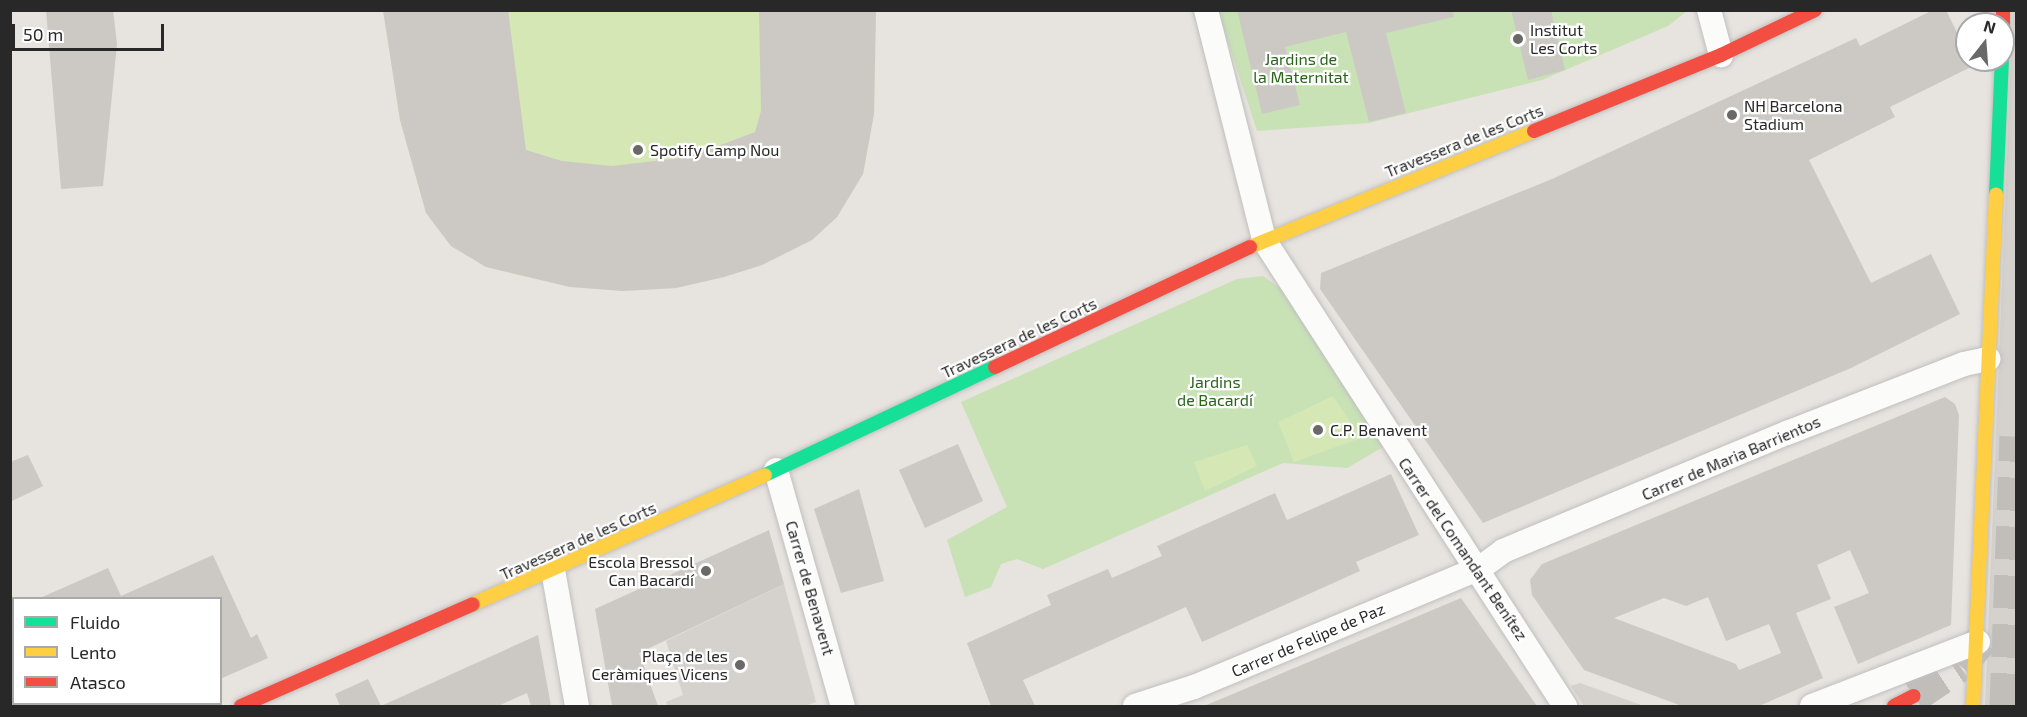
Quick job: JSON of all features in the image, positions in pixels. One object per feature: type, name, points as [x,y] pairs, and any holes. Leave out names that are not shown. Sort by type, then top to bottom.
[{"type":"main road","name":"Travessera de les Corts","points":[[242,706],[776,470],[1264,240],[1721,56],[1815,10]]},
{"type":"main road","points":[[1973,706],[1978,642],[2001,72]]},
{"type":"main road","points":[[1894,706],[1914,696]]},
{"type":"street","name":"Carrer del Comandant Benítez","points":[[1206,10],[1264,240],[1384,429],[1480,568],[1565,706]]},
{"type":"street","points":[[1709,10],[1721,56]]},
{"type":"street","name":"Carrer de Maria Barrientos","points":[[1480,568],[1503,551],[1787,433],[1964,364],[1988,359]]},
{"type":"street","name":"Carrer de Benavent","points":[[776,470],[843,706]]},
{"type":"street","name":"Carrer de Felipe de Paz","points":[[1135,706],[1198,697],[1480,568]]},
{"type":"street","points":[[553,570],[577,706]]},
{"type":"street","points":[[1812,706],[1978,642]]},
{"type":"green space","name":"Spotify Camp Nou","points":[[383,11],[876,11],[874,114],[863,174],[837,217],[812,240],[762,265],[724,277],[676,288],[623,291],[570,287],[486,267],[451,246],[426,213],[400,120]]},
{"type":"green space","name":"Jardins de la Maternitat","points":[[1218,11],[1687,11],[1668,26],[1542,80],[1369,123],[1257,131]]},
{"type":"green space","name":"Jardins de Bacardí","points":[[1263,276],[1282,289],[1385,446],[1347,468],[1283,463],[1043,569],[1017,559],[1001,564],[991,587],[965,597],[947,540],[1007,507],[961,402],[1237,279]]},
{"type":"green space","name":"C.P. Benavent","points":[[1333,396],[1361,438],[1294,462],[1278,422]]},
{"type":"green space","points":[[1247,445],[1257,466],[1205,491],[1194,462]]},
{"type":"shaded area","points":[[2016,10],[2016,706],[1985,706],[2011,72],[2015,72],[2015,12],[2013,11]]},
{"type":"shaded area","name":"Plaça de les Ceràmiques Vicens","points":[[784,584],[816,702],[805,706],[668,706],[666,702],[683,695],[666,641]]},
{"type":"shaded area","points":[[1580,683],[1644,706],[1584,706],[1571,686]]},
{"type":"building","points":[[46,10],[113,10],[117,44],[103,186],[61,189]]},
{"type":"building","name":"Spotify Camp Nou","points":[[383,10],[508,10],[526,150],[562,161],[612,166],[689,157],[755,132],[761,111],[759,10],[876,10],[874,114],[863,174],[837,217],[812,240],[762,265],[724,277],[676,288],[623,291],[570,287],[486,267],[451,246],[426,213],[400,120]]},
{"type":"building","points":[[1237,10],[1453,10],[1454,17],[1386,33],[1406,113],[1369,122],[1346,32],[1285,47],[1300,105],[1262,114]]},
{"type":"building","points":[[1511,10],[1551,10],[1565,70],[1528,80]]},
{"type":"building","points":[[1933,10],[1946,10],[1955,29],[1955,72],[1961,72],[1890,107],[1895,117],[1809,160],[1871,283],[1931,254],[1960,314],[1851,368],[1483,523],[1320,289],[1321,273],[1552,179],[1856,38],[1860,46]]},
{"type":"building","points":[[1945,397],[1955,404],[1959,415],[1951,625],[1858,664],[1834,607],[1869,593],[1850,550],[1817,565],[1831,599],[1796,613],[1823,678],[1759,706],[1682,706],[1584,670],[1532,595],[1530,580],[1542,564]],"holes":[[[1708,597],[1726,641],[1769,624],[1781,653],[1739,670],[1736,664],[1614,618],[1664,598],[1686,606]]]},
{"type":"building","points":[[958,444],[983,501],[925,528],[899,470]]},
{"type":"building","points":[[28,455],[43,486],[10,502],[10,462]]},
{"type":"building","points":[[1391,474],[1419,535],[1356,562],[1360,571],[1202,642],[1186,607],[1023,680],[1035,706],[991,706],[967,643],[1051,605],[1047,595],[1108,569],[1112,578],[1162,556],[1157,546],[1275,493],[1287,520]]},
{"type":"building","points":[[859,489],[884,581],[841,593],[814,509]]},
{"type":"building","points":[[769,530],[784,584],[639,653],[658,706],[612,706],[595,609]]},
{"type":"building","points":[[213,555],[251,638],[257,634],[268,658],[222,678],[222,597],[42,597],[108,568],[121,596]]},
{"type":"building","points":[[1461,598],[1537,706],[1204,706]]},
{"type":"building","points":[[538,635],[551,706],[531,706],[527,693],[498,706],[381,706]]},
{"type":"building","points":[[368,679],[381,706],[340,706],[335,694]]},
{"type":"tunnel","points":[[2006,706],[2016,436]]},
{"type":"tunnel","points":[[1914,696],[1960,665],[1987,633]]},
{"type":"traffic: fast","points":[[1996,195],[2001,72]]},
{"type":"traffic: fast","points":[[765,475],[995,367]]},
{"type":"traffic: slow","points":[[1250,247],[1534,131]]},
{"type":"traffic: slow","points":[[1973,706],[1996,195]]},
{"type":"traffic: slow","points":[[473,604],[765,475]]},
{"type":"traffic: jam","points":[[1534,131],[1721,55],[1815,10]]},
{"type":"traffic: jam","points":[[995,367],[1250,247]]},
{"type":"traffic: jam","points":[[241,706],[473,604]]},
{"type":"traffic: jam","points":[[1894,706],[1914,696]]},
{"type":"place","name":"Institut Les Corts","points":[[1518,39]]},
{"type":"place","name":"NH Barcelona Stadium","points":[[1732,115]]},
{"type":"place","name":"Spotify Camp Nou","points":[[638,150]]},
{"type":"place","name":"C.P. Benavent","points":[[1318,430]]},
{"type":"place","name":"Escola Bressol Can Bacardí","points":[[706,571]]},
{"type":"place","name":"Plaça de les Ceràmiques Vicens","points":[[740,665]]}]
